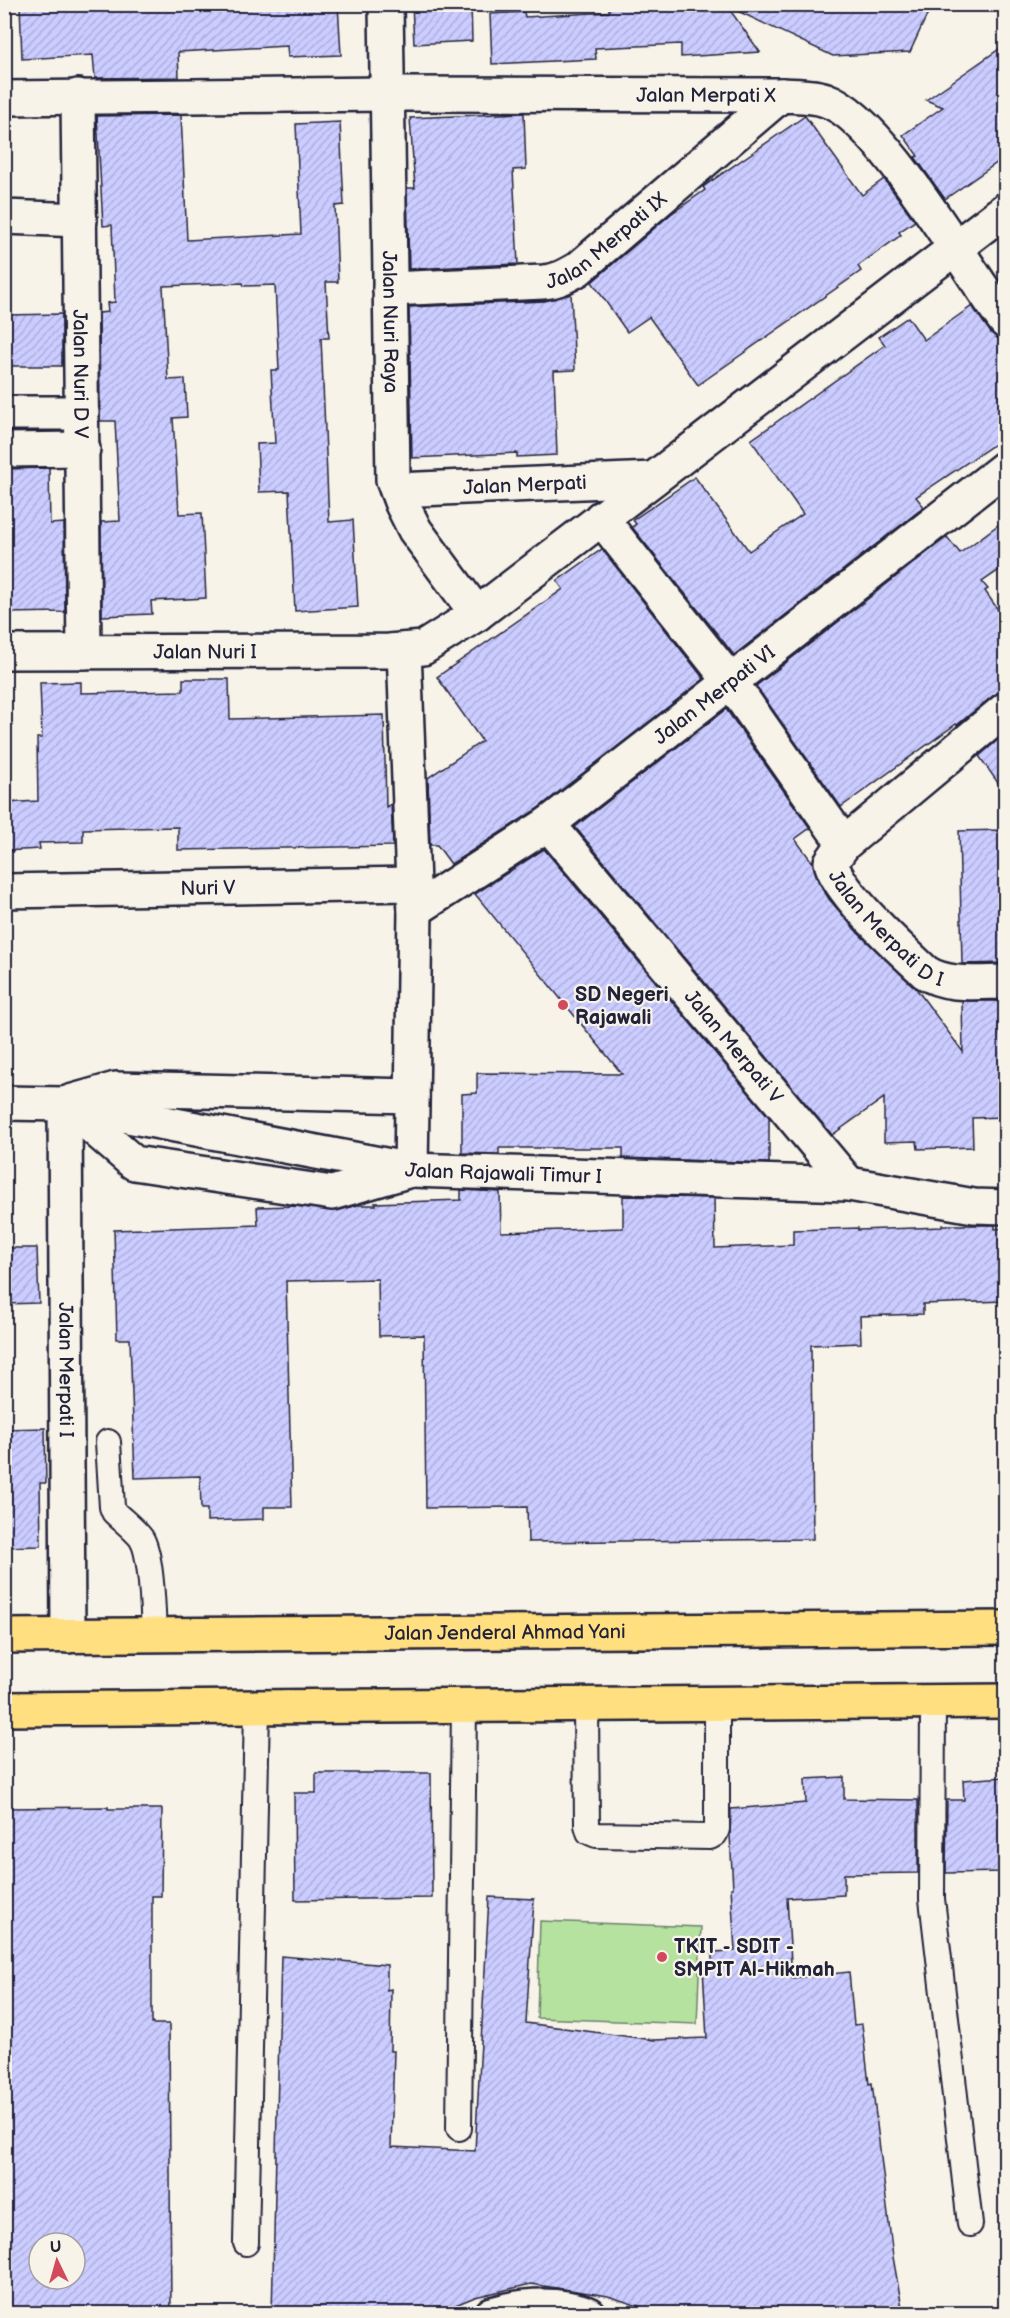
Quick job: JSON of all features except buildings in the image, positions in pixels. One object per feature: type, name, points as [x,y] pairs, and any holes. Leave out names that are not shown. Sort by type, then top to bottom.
[{"type":"highway","name":"Jalan Jenderal Ahmad Yani","points":[[4,1636],[1005,1628]]},
{"type":"highway","points":[[4,1709],[1005,1701]]},
{"type":"street","name":"Jalan Nuri Raya","points":[[386,4],[393,480],[415,530],[477,614]]},
{"type":"street","name":"Jalan Merpati X","points":[[4,98],[387,94],[781,95],[827,100],[850,114],[875,138],[900,168],[1005,322]]},
{"type":"street","name":"Jalan Merpati IX","points":[[390,290],[556,281],[578,269],[781,95]]},
{"type":"street","name":"Jalan Nuri D V","points":[[78,96],[84,449],[84,652]]},
{"type":"street","name":"Jalan Nuri I","points":[[4,652],[404,650],[423,648],[477,614],[1005,208]]},
{"type":"street","points":[[4,217],[80,220]]},
{"type":"street","points":[[4,414],[82,413]]},
{"type":"street","points":[[4,450],[84,449]]},
{"type":"street","name":"Jalan Merpati VI","points":[[414,897],[548,824],[1005,467]]},
{"type":"street","name":"Jalan Merpati","points":[[397,490],[653,479]]},
{"type":"street","points":[[602,518],[730,681],[844,844]]},
{"type":"street","points":[[65,1104],[134,1163],[332,1193],[411,1170],[414,897],[404,650]]},
{"type":"street","name":"Jalan Merpati D I","points":[[1005,709],[844,844],[831,862],[857,904],[925,972],[948,981],[1005,982]]},
{"type":"street","name":"Jalan Merpati V","points":[[548,824],[849,1184]]},
{"type":"street","name":"Nuri V","points":[[4,891],[414,897]]},
{"type":"street","points":[[65,1104],[116,1089],[412,1096]]},
{"type":"street","name":"Jalan Rajawali Timur I","points":[[4,1103],[65,1104],[411,1170],[849,1184],[974,1206],[1005,1207]]},
{"type":"street","name":"Jalan Merpati I","points":[[65,1104],[68,1636]]},
{"type":"street","points":[[492,2313],[513,2307],[543,2304],[589,2313]]},
{"type":"lane","points":[[108,1442],[112,1507],[114,1512],[141,1538],[148,1558],[154,1635]]},
{"type":"lane","points":[[933,1702],[932,1899],[970,2224]]},
{"type":"lane","points":[[586,1705],[586,1784],[589,1833],[710,1837],[717,1829],[717,1704]]},
{"type":"lane","points":[[459,2128],[464,1706]]},
{"type":"lane","points":[[246,2242],[257,1708]]},
{"type":"green space","points":[[540,1921],[701,1927],[697,2024],[537,2018]]},
{"type":"place","name":"SD Negeri Rajawali","points":[[563,1005]]},
{"type":"place","name":"TKIT - SDIT - SMPIT Al-Hikmah","points":[[662,1957]]}]
